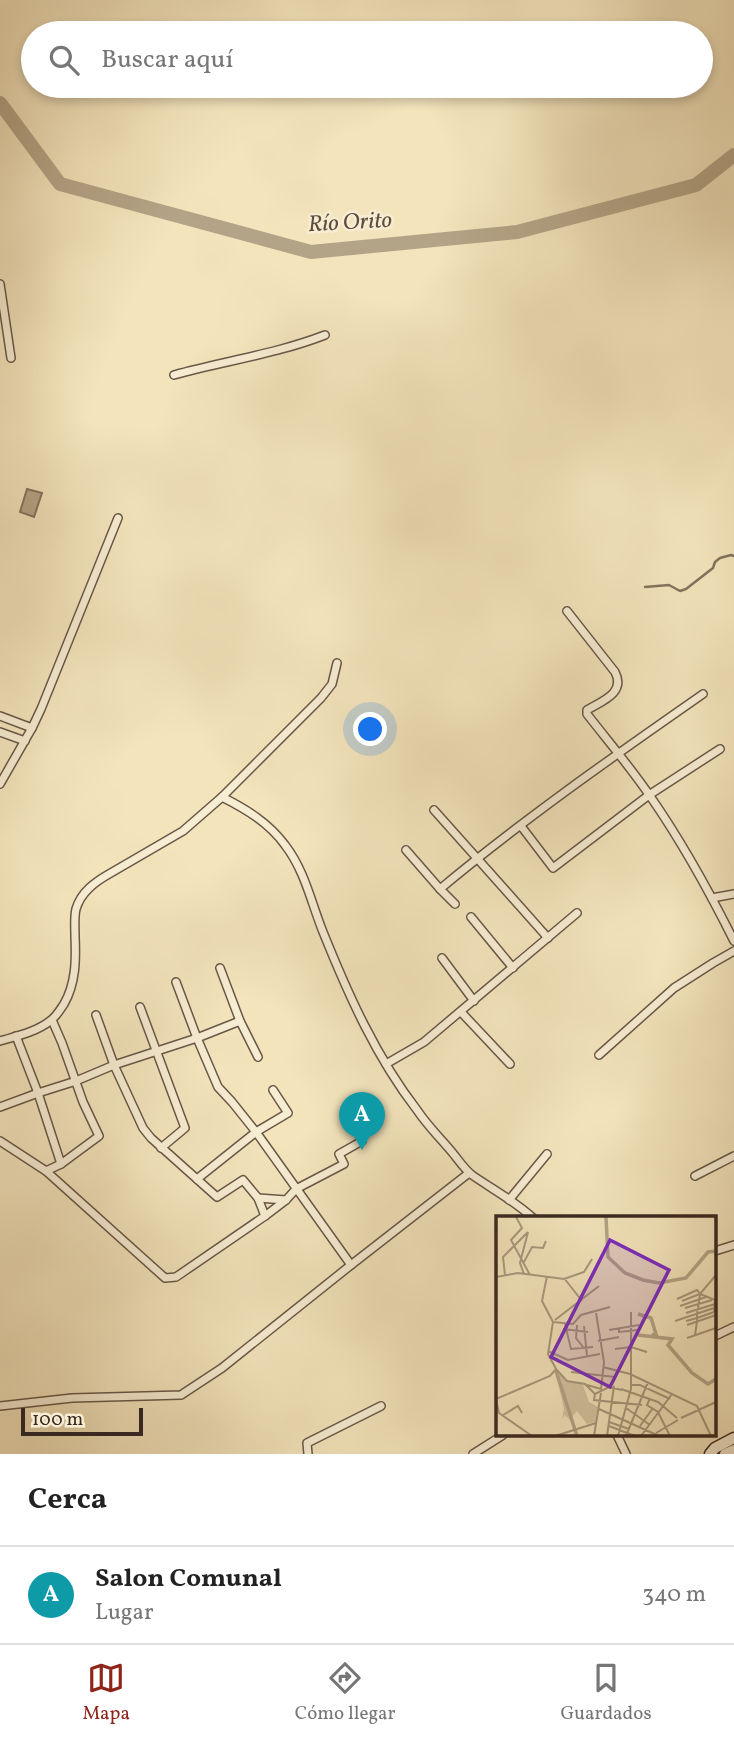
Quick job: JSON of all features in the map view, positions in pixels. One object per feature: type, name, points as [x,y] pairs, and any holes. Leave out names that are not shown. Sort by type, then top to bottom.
[{"type":"main road","points":[[710,1454],[715,1448],[734,1438]]},
{"type":"main road","points":[[725,1454],[734,1450]]},
{"type":"street","points":[[0,284],[11,358]]},
{"type":"street","points":[[174,375],[268,353],[325,335]]},
{"type":"street","points":[[0,784],[32,728],[118,518]]},
{"type":"street","points":[[567,611],[618,679],[619,685],[613,694],[587,710],[587,714],[649,795],[686,852],[734,941]]},
{"type":"street","points":[[0,1041],[35,1030],[52,1020],[69,996],[75,976],[76,908],[85,892],[97,881],[183,831],[222,797],[321,698],[332,684],[337,663]]},
{"type":"street","points":[[440,889],[617,754],[703,694]]},
{"type":"street","points":[[0,716],[32,728]]},
{"type":"street","points":[[0,732],[25,741]]},
{"type":"street","points":[[521,826],[554,868],[649,795],[720,749]]},
{"type":"street","points":[[222,797],[246,809],[266,825],[284,844],[299,866],[359,1016],[416,1110],[469,1173],[530,1216]]},
{"type":"street","points":[[434,810],[548,938]]},
{"type":"street","points":[[406,850],[455,904]]},
{"type":"street","points":[[712,898],[734,894]]},
{"type":"street","points":[[386,1064],[424,1042],[577,913]]},
{"type":"street","points":[[471,916],[513,968]]},
{"type":"street","points":[[599,1055],[674,988],[734,951]]},
{"type":"street","points":[[442,958],[474,1001]]},
{"type":"street","points":[[220,968],[240,1021],[258,1057]]},
{"type":"street","points":[[176,982],[218,1087],[256,1132],[351,1265]]},
{"type":"street","points":[[140,1007],[185,1128],[161,1148]]},
{"type":"street","points":[[461,1012],[510,1064]]},
{"type":"street","points":[[96,1015],[114,1065],[143,1128],[161,1148],[216,1197],[243,1180],[258,1198],[264,1216]]},
{"type":"street","points":[[46,1171],[61,1164],[99,1136],[52,1020]]},
{"type":"street","points":[[0,1107],[240,1021]]},
{"type":"street","points":[[16,1036],[61,1164]]},
{"type":"street","points":[[197,1179],[256,1132],[288,1114],[274,1090]]},
{"type":"street","points":[[0,1141],[46,1171],[165,1278],[176,1276],[264,1216],[296,1189],[344,1164],[339,1154],[362,1141]]},
{"type":"street","points":[[509,1200],[547,1154]]},
{"type":"street","points":[[695,1176],[734,1156]]},
{"type":"street","points":[[0,1406],[72,1398],[181,1395],[222,1368],[469,1173]]},
{"type":"street","points":[[258,1198],[286,1200]]},
{"type":"street","points":[[716,1251],[734,1245]]},
{"type":"street","points":[[716,1336],[734,1327]]},
{"type":"street","points":[[308,1454],[307,1443],[381,1406]]},
{"type":"street","points":[[473,1454],[500,1436]]},
{"type":"street","points":[[617,1436],[626,1454]]},
{"type":"shaded area","points":[[27,489],[42,493],[34,517],[20,512]]},
{"type":"waterway","name":"Río Orito","points":[[0,103],[60,184],[311,252],[517,232],[696,185],[734,155]]},
{"type":"waterway","points":[[645,587],[669,585],[680,591],[686,589],[713,568],[720,558],[734,556]]},
{"type":"place","name":"Salon Comunal","points":[[362,1150]]}]
